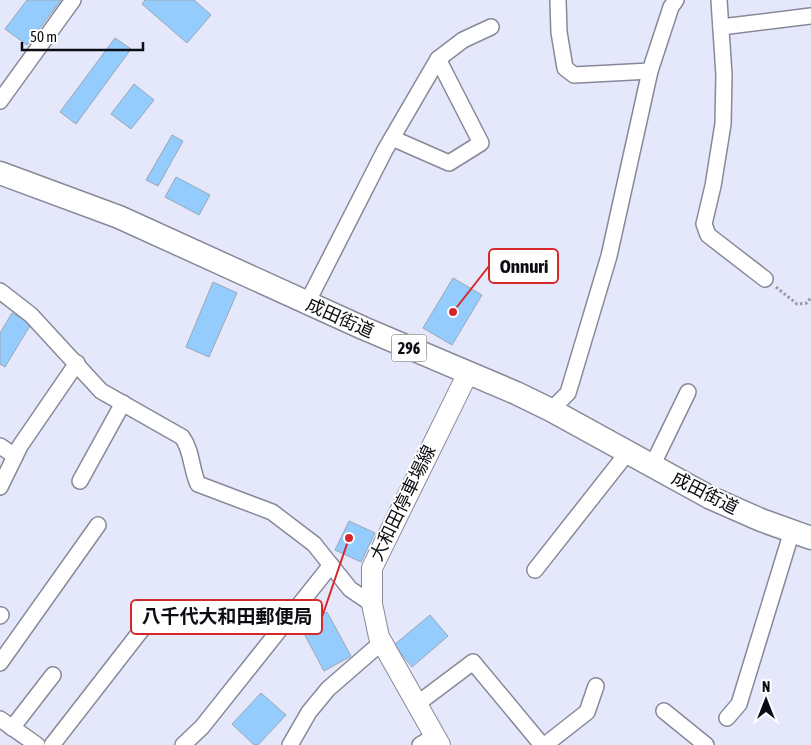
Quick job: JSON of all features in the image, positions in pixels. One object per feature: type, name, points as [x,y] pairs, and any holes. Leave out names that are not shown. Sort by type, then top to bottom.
[{"type":"highway","name":"成田街道","points":[[1,176],[119,217],[362,328],[516,393],[711,498],[762,520],[802,534]]},
{"type":"main road","name":"大和田停車場線","points":[[432,742],[417,704],[379,636],[372,604],[372,568],[468,372]]},
{"type":"street","points":[[0,101],[73,0]]},
{"type":"street","points":[[558,0],[565,68],[570,72],[574,75],[650,71]]},
{"type":"street","points":[[550,410],[568,393],[609,256],[650,71],[671,7],[676,0]]},
{"type":"street","points":[[719,0],[724,75],[723,124],[713,186],[704,224],[708,235],[765,279]]},
{"type":"street","points":[[721,27],[811,16]]},
{"type":"street","points":[[307,303],[380,158],[438,59],[463,40],[491,28]]},
{"type":"street","points":[[392,138],[448,163],[481,142],[438,59]]},
{"type":"street","points":[[0,291],[31,315],[101,391],[182,437],[187,444],[198,484],[272,512],[314,544],[350,588],[372,604]]},
{"type":"street","points":[[0,487],[20,446],[76,363]]},
{"type":"street","points":[[652,466],[688,392]]},
{"type":"street","points":[[80,482],[123,403]]},
{"type":"street","points":[[0,446],[15,456]]},
{"type":"street","points":[[535,570],[628,452]]},
{"type":"street","points":[[0,663],[98,525]]},
{"type":"street","points":[[727,718],[739,704],[802,534]]},
{"type":"street","points":[[183,745],[202,727],[331,565]]},
{"type":"street","points":[[52,745],[157,610]]},
{"type":"street","points":[[290,745],[309,712],[328,689],[382,642]]},
{"type":"street","points":[[417,704],[474,662],[543,745],[588,712],[596,686]]},
{"type":"street","points":[[12,728],[53,675]]},
{"type":"street","points":[[664,711],[706,745]]},
{"type":"street","points":[[0,719],[34,744]]},
{"type":"path","points":[[765,279],[797,304],[807,303],[811,297]]},
{"type":"building","points":[[27,0],[61,0],[27,45],[5,29]]},
{"type":"building","points":[[145,0],[194,0],[211,15],[187,43],[142,4]]},
{"type":"building","points":[[115,38],[131,49],[76,124],[60,112]]},
{"type":"building","points":[[134,84],[154,100],[131,129],[111,114]]},
{"type":"building","points":[[172,135],[183,141],[158,186],[146,180]]},
{"type":"building","points":[[176,177],[210,195],[199,215],[165,197]]},
{"type":"building","points":[[453,278],[482,295],[452,345],[423,328]]},
{"type":"building","points":[[213,282],[237,293],[209,357],[186,347]]},
{"type":"building","points":[[12,313],[31,324],[5,367],[0,364],[0,333]]},
{"type":"building","points":[[349,521],[375,533],[361,562],[335,550]]},
{"type":"building","points":[[327,612],[351,656],[324,671],[300,626]]},
{"type":"building","points":[[430,615],[448,636],[412,667],[394,645]]},
{"type":"building","points":[[261,693],[286,715],[258,745],[254,745],[232,724]]},
{"type":"place","name":"Onnuri","points":[[453,312]]},
{"type":"place","name":"八千代大和田郵便局","points":[[349,538]]}]
